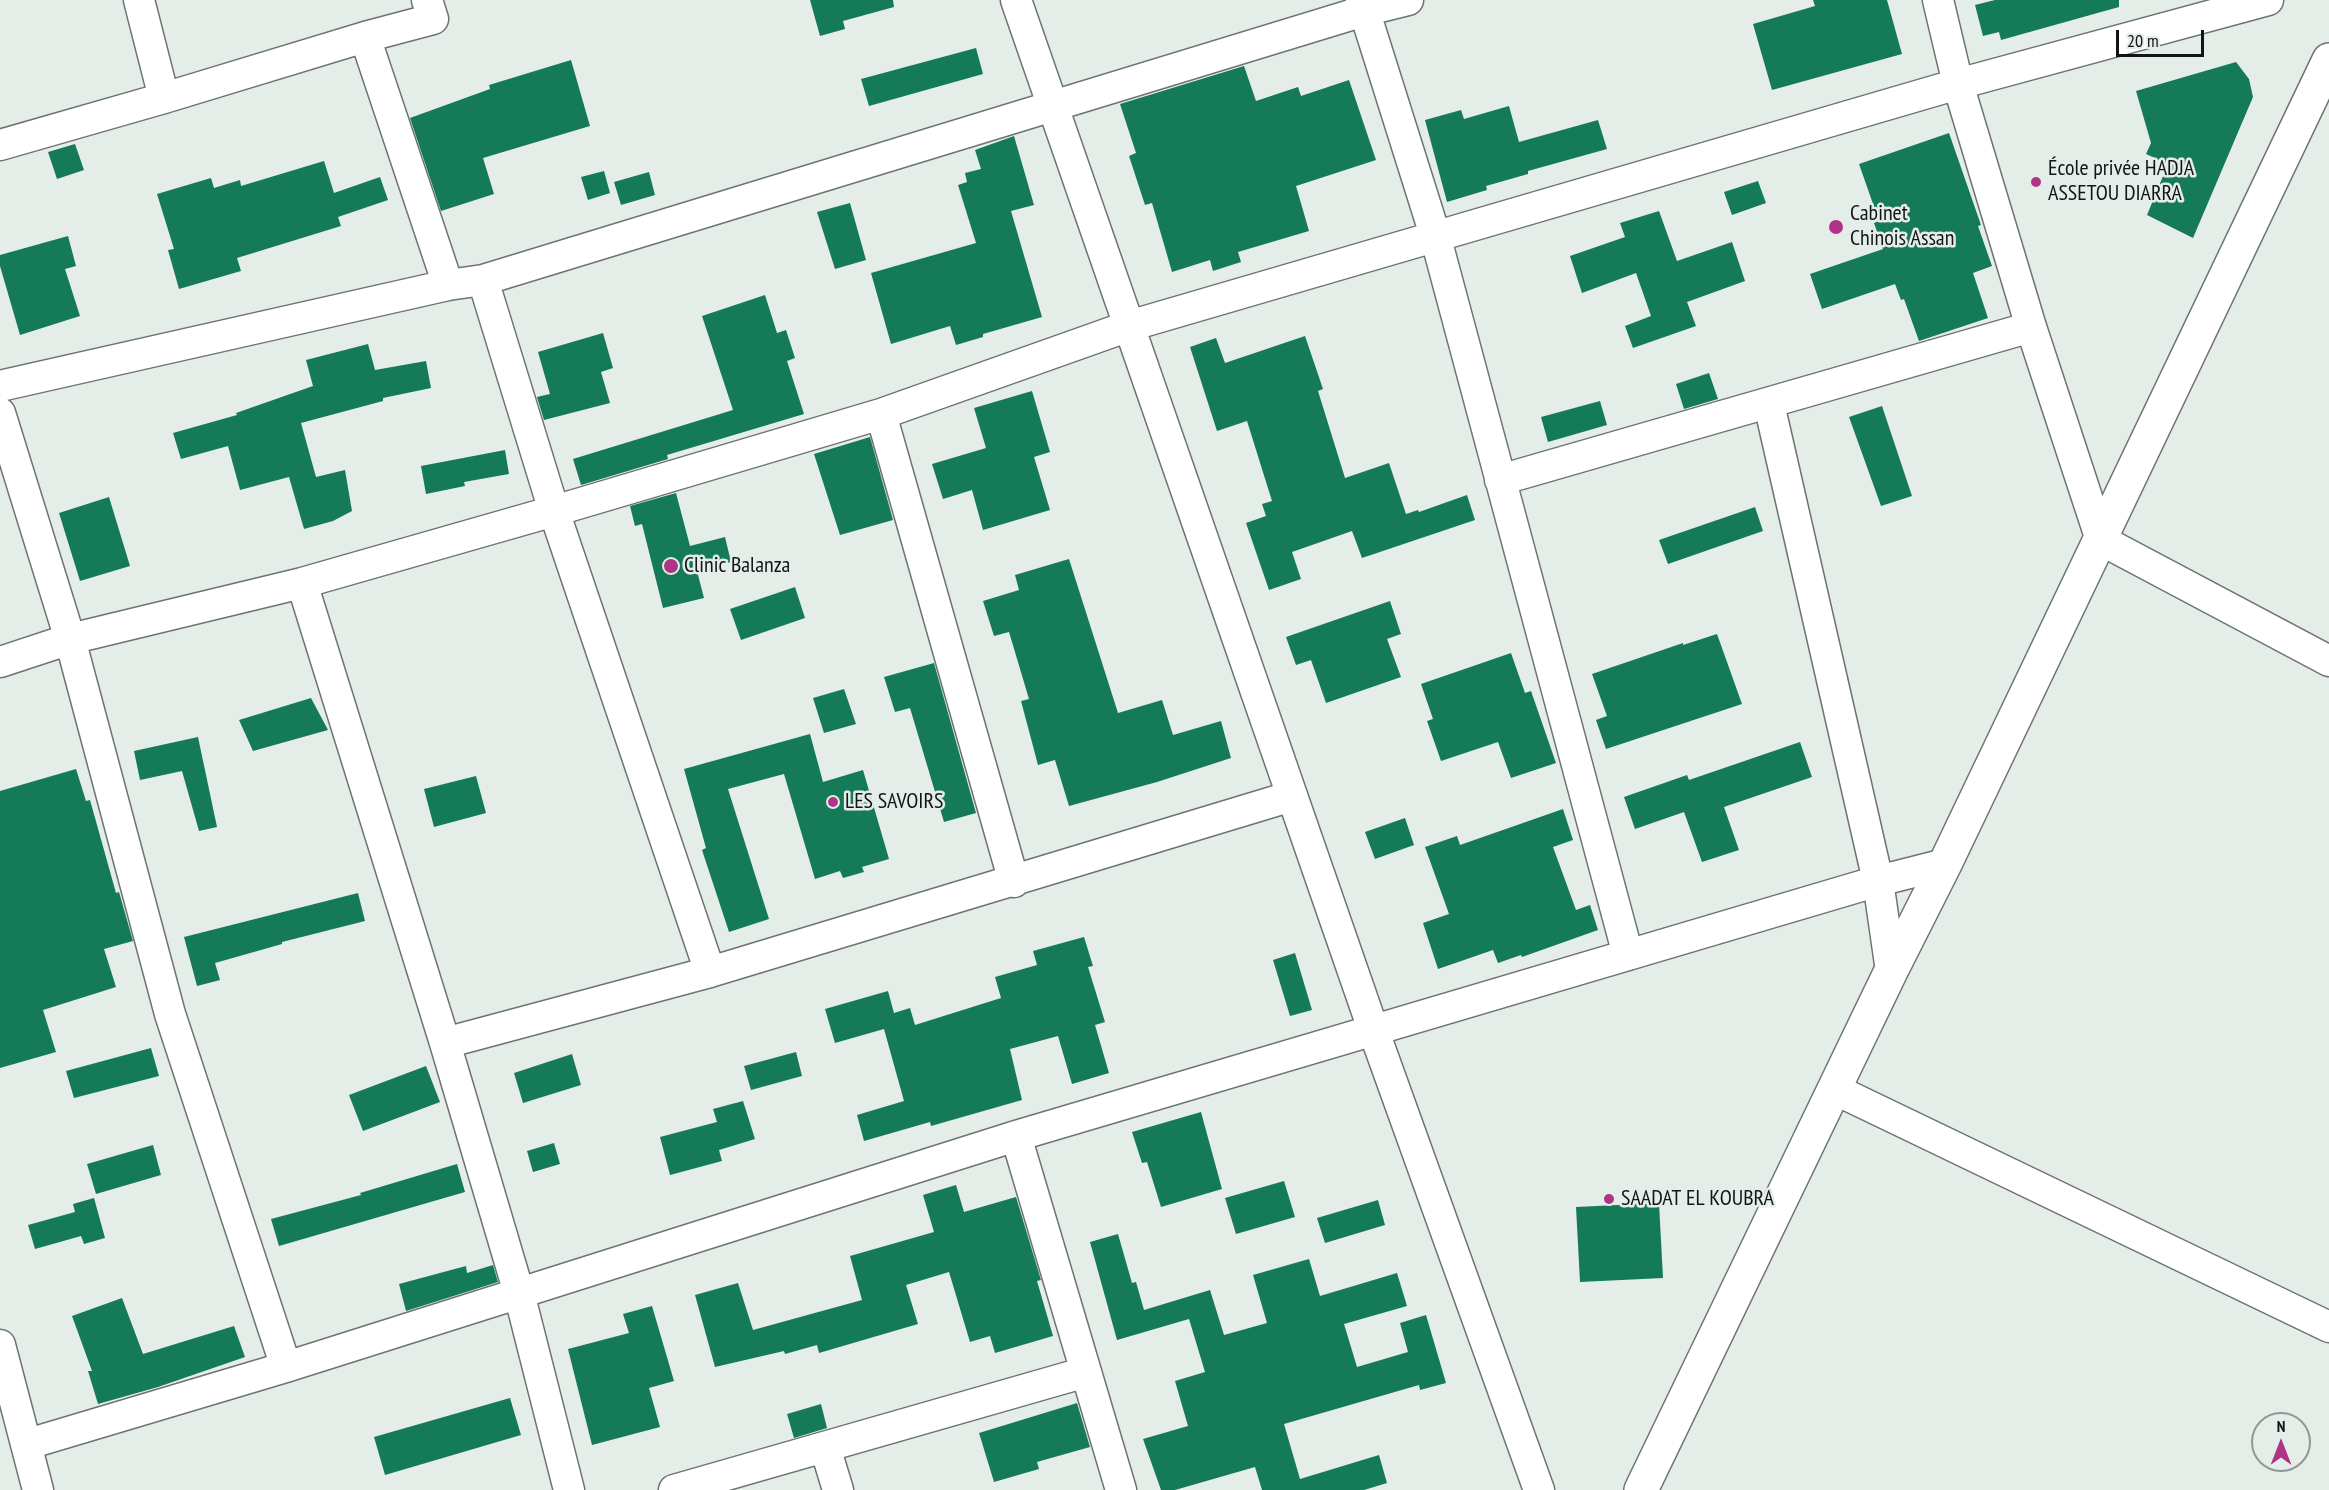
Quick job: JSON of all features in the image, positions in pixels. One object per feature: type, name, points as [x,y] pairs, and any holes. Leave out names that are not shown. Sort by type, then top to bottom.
[{"type":"street","points":[[139,0],[164,98]]},
{"type":"street","points":[[0,145],[433,19],[427,0]]},
{"type":"street","points":[[1016,0],[1373,1029],[1539,1490]]},
{"type":"street","points":[[0,386],[448,285],[483,280],[1054,107],[1362,5],[1408,0]]},
{"type":"street","points":[[1938,0],[1958,84],[2031,327],[2101,540],[2329,661]]},
{"type":"street","points":[[0,662],[70,639],[302,583],[554,511],[881,414],[1129,326],[1958,84],[2268,0]]},
{"type":"street","points":[[1362,5],[1435,235],[1628,955]]},
{"type":"street","points":[[365,37],[448,285]]},
{"type":"street","points":[[1641,1490],[2101,540],[2329,60]]},
{"type":"street","points":[[483,280],[554,511],[710,972]]},
{"type":"street","points":[[1500,480],[2031,327]]},
{"type":"street","points":[[1768,404],[1878,881],[1891,971]]},
{"type":"street","points":[[0,413],[70,639],[170,1014],[286,1367]]},
{"type":"street","points":[[881,414],[1014,882]]},
{"type":"street","points":[[302,583],[445,1043],[519,1293],[569,1490]]},
{"type":"street","points":[[445,1043],[710,972],[1014,882],[1292,796]]},
{"type":"street","points":[[28,1444],[286,1367],[1016,1136],[1878,881],[1945,864]]},
{"type":"street","points":[[1834,1089],[2329,1327]]},
{"type":"street","points":[[1016,1136],[1121,1490]]},
{"type":"street","points":[[0,1345],[28,1444],[38,1490]]},
{"type":"street","points":[[674,1490],[1086,1372]]},
{"type":"street","points":[[825,1447],[838,1490]]},
{"type":"building","points":[[810,0],[893,0],[894,7],[843,21],[845,29],[820,36]]},
{"type":"building","points":[[1813,0],[1887,0],[1902,54],[1772,90],[1753,24],[1815,6]]},
{"type":"building","points":[[1995,0],[2119,0],[2119,7],[2001,40],[1999,32],[1983,36],[1975,5]]},
{"type":"building","points":[[976,48],[983,74],[869,106],[861,79]]},
{"type":"building","points":[[571,60],[590,126],[483,158],[494,194],[441,211],[410,118],[490,89],[489,85]]},
{"type":"building","points":[[2236,62],[2249,79],[2253,97],[2193,238],[2147,215],[2168,164],[2146,154],[2151,143],[2136,91]]},
{"type":"building","points":[[1244,66],[1256,101],[1298,87],[1301,96],[1349,80],[1376,160],[1296,186],[1309,231],[1238,252],[1241,262],[1213,271],[1210,260],[1172,272],[1152,203],[1145,205],[1129,156],[1136,153],[1120,104]]},
{"type":"building","points":[[1509,106],[1519,142],[1598,120],[1607,149],[1528,171],[1528,174],[1486,186],[1487,190],[1447,202],[1425,120],[1461,110],[1464,119]]},
{"type":"building","points":[[1949,133],[1981,225],[1978,226],[1992,266],[1973,273],[1988,318],[1919,341],[1904,299],[1901,300],[1895,284],[1822,309],[1810,274],[1883,249],[1874,223],[1879,221],[1859,164]]},
{"type":"building","points":[[1014,136],[1034,205],[1011,211],[1042,317],[983,334],[983,337],[956,345],[950,326],[891,344],[871,273],[976,243],[958,185],[967,182],[965,173],[981,169],[975,150]]},
{"type":"building","points":[[75,144],[84,170],[57,179],[48,152]]},
{"type":"building","points":[[324,161],[334,193],[380,177],[388,200],[338,217],[341,226],[237,258],[241,271],[179,289],[168,250],[174,249],[157,194],[211,178],[214,188],[240,180],[241,186]]},
{"type":"building","points":[[604,171],[610,193],[588,200],[581,177]]},
{"type":"building","points":[[649,172],[655,195],[621,205],[614,182]]},
{"type":"building","points":[[1758,181],[1766,203],[1732,215],[1724,192]]},
{"type":"building","points":[[850,203],[866,260],[835,269],[817,212]]},
{"type":"building","points":[[1659,211],[1677,261],[1732,242],[1745,281],[1687,302],[1696,326],[1633,348],[1625,326],[1651,316],[1636,273],[1582,293],[1570,256],[1625,237],[1620,223]]},
{"type":"building","points":[[68,236],[76,266],[65,269],[80,316],[20,335],[0,266],[0,255]]},
{"type":"building","points":[[765,295],[777,333],[786,330],[795,358],[787,361],[804,414],[667,455],[668,459],[581,485],[573,459],[733,410],[702,316]]},
{"type":"building","points":[[603,333],[613,368],[601,372],[610,403],[544,420],[537,397],[550,394],[538,352]]},
{"type":"building","points":[[1305,336],[1323,389],[1318,391],[1345,478],[1389,463],[1406,514],[1418,510],[1419,512],[1467,495],[1475,520],[1362,558],[1352,531],[1292,552],[1301,579],[1269,590],[1246,523],[1266,516],[1262,504],[1272,501],[1247,421],[1217,431],[1190,347],[1216,338],[1225,363]]},
{"type":"building","points":[[368,344],[375,370],[426,361],[431,388],[383,398],[383,401],[301,423],[316,477],[345,470],[352,511],[333,521],[304,529],[289,477],[240,490],[228,446],[181,459],[173,433],[237,415],[236,413],[313,386],[306,360]]},
{"type":"building","points":[[1709,373],[1718,399],[1684,409],[1676,384]]},
{"type":"building","points":[[1032,391],[1050,452],[1034,457],[1050,510],[983,530],[972,490],[943,499],[932,464],[986,448],[974,408]]},
{"type":"building","points":[[1600,401],[1607,425],[1548,442],[1541,417]]},
{"type":"building","points":[[1882,406],[1912,496],[1881,506],[1849,417]]},
{"type":"building","points":[[870,437],[893,520],[840,535],[814,454]]},
{"type":"building","points":[[505,450],[509,474],[464,482],[465,486],[426,494],[421,466]]},
{"type":"building","points":[[676,493],[690,546],[725,537],[731,562],[697,571],[704,598],[663,608],[642,524],[635,526],[630,506]]},
{"type":"building","points":[[109,497],[130,566],[80,581],[59,513]]},
{"type":"building","points":[[1755,507],[1763,531],[1668,564],[1659,540]]},
{"type":"building","points":[[1069,559],[1118,713],[1162,700],[1173,735],[1221,721],[1231,758],[1157,782],[1069,806],[1055,760],[1038,765],[1021,701],[1029,699],[1009,632],[994,636],[983,601],[1019,590],[1015,575]]},
{"type":"building","points":[[795,587],[805,618],[741,640],[730,609]]},
{"type":"building","points":[[1390,601],[1401,634],[1387,639],[1401,677],[1326,703],[1311,660],[1296,665],[1286,637]]},
{"type":"building","points":[[1717,634],[1742,704],[1606,749],[1596,720],[1607,716],[1592,674]]},
{"type":"building","points":[[1511,653],[1525,693],[1531,691],[1556,763],[1511,778],[1498,742],[1441,761],[1427,721],[1433,719],[1421,684]]},
{"type":"building","points":[[934,663],[976,813],[944,822],[910,708],[895,712],[884,677]]},
{"type":"building","points":[[844,689],[856,724],[824,733],[813,698]]},
{"type":"building","points":[[311,698],[328,730],[253,751],[239,720]]},
{"type":"building","points":[[810,734],[823,782],[863,770],[889,859],[862,867],[864,872],[843,878],[840,871],[815,879],[784,774],[728,789],[769,919],[729,932],[702,850],[706,848],[684,769]]},
{"type":"building","points":[[198,737],[217,827],[199,831],[182,771],[140,780],[134,751]]},
{"type":"building","points":[[1800,742],[1812,777],[1724,807],[1739,850],[1702,862],[1684,812],[1635,829],[1624,797],[1687,775],[1689,780]]},
{"type":"building","points":[[76,769],[86,801],[90,800],[116,893],[119,892],[133,941],[104,949],[116,987],[43,1010],[56,1052],[0,1068],[0,791]]},
{"type":"building","points":[[476,776],[486,813],[434,827],[424,789]]},
{"type":"building","points":[[1563,809],[1573,840],[1553,847],[1576,910],[1590,905],[1598,930],[1522,957],[1521,955],[1498,963],[1493,950],[1438,969],[1423,923],[1449,914],[1425,847],[1457,836],[1460,845]]},
{"type":"building","points":[[1405,818],[1414,845],[1375,859],[1365,832]]},
{"type":"building","points":[[358,893],[365,921],[282,942],[282,944],[215,963],[220,980],[197,986],[184,937]]},
{"type":"building","points":[[1084,937],[1093,966],[1088,967],[1105,1022],[1095,1025],[1109,1073],[1072,1084],[1058,1036],[1010,1049],[1022,1100],[931,1126],[930,1122],[864,1141],[857,1115],[904,1101],[884,1029],[835,1043],[825,1009],[888,991],[894,1013],[910,1008],[915,1025],[1001,998],[995,977],[1037,965],[1033,951]]},
{"type":"building","points":[[1295,953],[1312,1010],[1290,1016],[1273,960]]},
{"type":"building","points":[[151,1048],[159,1076],[74,1098],[66,1071]]},
{"type":"building","points":[[796,1052],[802,1076],[751,1090],[744,1066]]},
{"type":"building","points":[[572,1054],[581,1085],[523,1103],[514,1073]]},
{"type":"building","points":[[426,1066],[440,1102],[363,1131],[349,1095]]},
{"type":"building","points":[[743,1101],[755,1139],[719,1150],[722,1161],[670,1175],[660,1137],[717,1122],[713,1109]]},
{"type":"building","points":[[1201,1112],[1222,1189],[1161,1207],[1147,1162],[1142,1163],[1132,1132]]},
{"type":"building","points":[[554,1143],[560,1164],[533,1172],[527,1151]]},
{"type":"building","points":[[153,1145],[161,1175],[96,1194],[87,1164]]},
{"type":"building","points":[[457,1164],[465,1192],[279,1246],[271,1219],[361,1195],[360,1193]]},
{"type":"building","points":[[1284,1181],[1295,1217],[1236,1234],[1225,1198]]},
{"type":"building","points":[[956,1185],[964,1212],[1016,1197],[1041,1280],[1037,1281],[1053,1336],[995,1353],[990,1336],[970,1342],[949,1272],[906,1285],[918,1324],[819,1353],[817,1345],[785,1354],[784,1351],[715,1367],[695,1295],[738,1283],[753,1330],[862,1300],[850,1256],[934,1232],[923,1195]]},
{"type":"building","points":[[94,1198],[105,1238],[84,1244],[81,1236],[35,1249],[28,1225],[75,1212],[73,1204]]},
{"type":"building","points":[[1378,1200],[1385,1225],[1325,1243],[1317,1218]]},
{"type":"building","points":[[1659,1203],[1663,1278],[1580,1282],[1576,1207]]},
{"type":"building","points":[[1118,1234],[1132,1283],[1136,1282],[1144,1310],[1210,1290],[1224,1335],[1267,1323],[1253,1275],[1309,1259],[1320,1296],[1397,1273],[1407,1306],[1344,1324],[1357,1367],[1408,1352],[1400,1323],[1426,1315],[1446,1383],[1420,1390],[1419,1385],[1284,1424],[1300,1479],[1379,1455],[1387,1483],[1364,1490],[1262,1490],[1255,1467],[1175,1490],[1161,1490],[1143,1439],[1188,1426],[1175,1381],[1205,1372],[1189,1319],[1117,1340],[1090,1242]]},
{"type":"building","points":[[493,1265],[498,1282],[406,1311],[399,1284],[466,1266],[467,1273]]},
{"type":"building","points":[[122,1298],[143,1354],[234,1326],[245,1357],[158,1387],[98,1404],[88,1371],[92,1371],[72,1316]]},
{"type":"building","points":[[652,1306],[674,1381],[649,1388],[660,1427],[592,1445],[568,1349],[629,1333],[623,1314]]},
{"type":"building","points":[[510,1398],[521,1435],[385,1475],[374,1437]]},
{"type":"building","points":[[1077,1403],[1090,1447],[1037,1462],[1039,1469],[994,1482],[979,1433]]},
{"type":"building","points":[[821,1404],[827,1428],[794,1438],[787,1414]]},
{"type":"place","name":"École privée HADJA ASSETOU DIARRA","points":[[2036,182]]},
{"type":"place","name":"Cabinet Chinois Assan","points":[[1836,227]]},
{"type":"place","name":"Clinic Balanza","points":[[671,566]]},
{"type":"place","name":"LES SAVOIRS","points":[[833,802]]},
{"type":"place","name":"SAADAT EL KOUBRA","points":[[1609,1199]]}]
